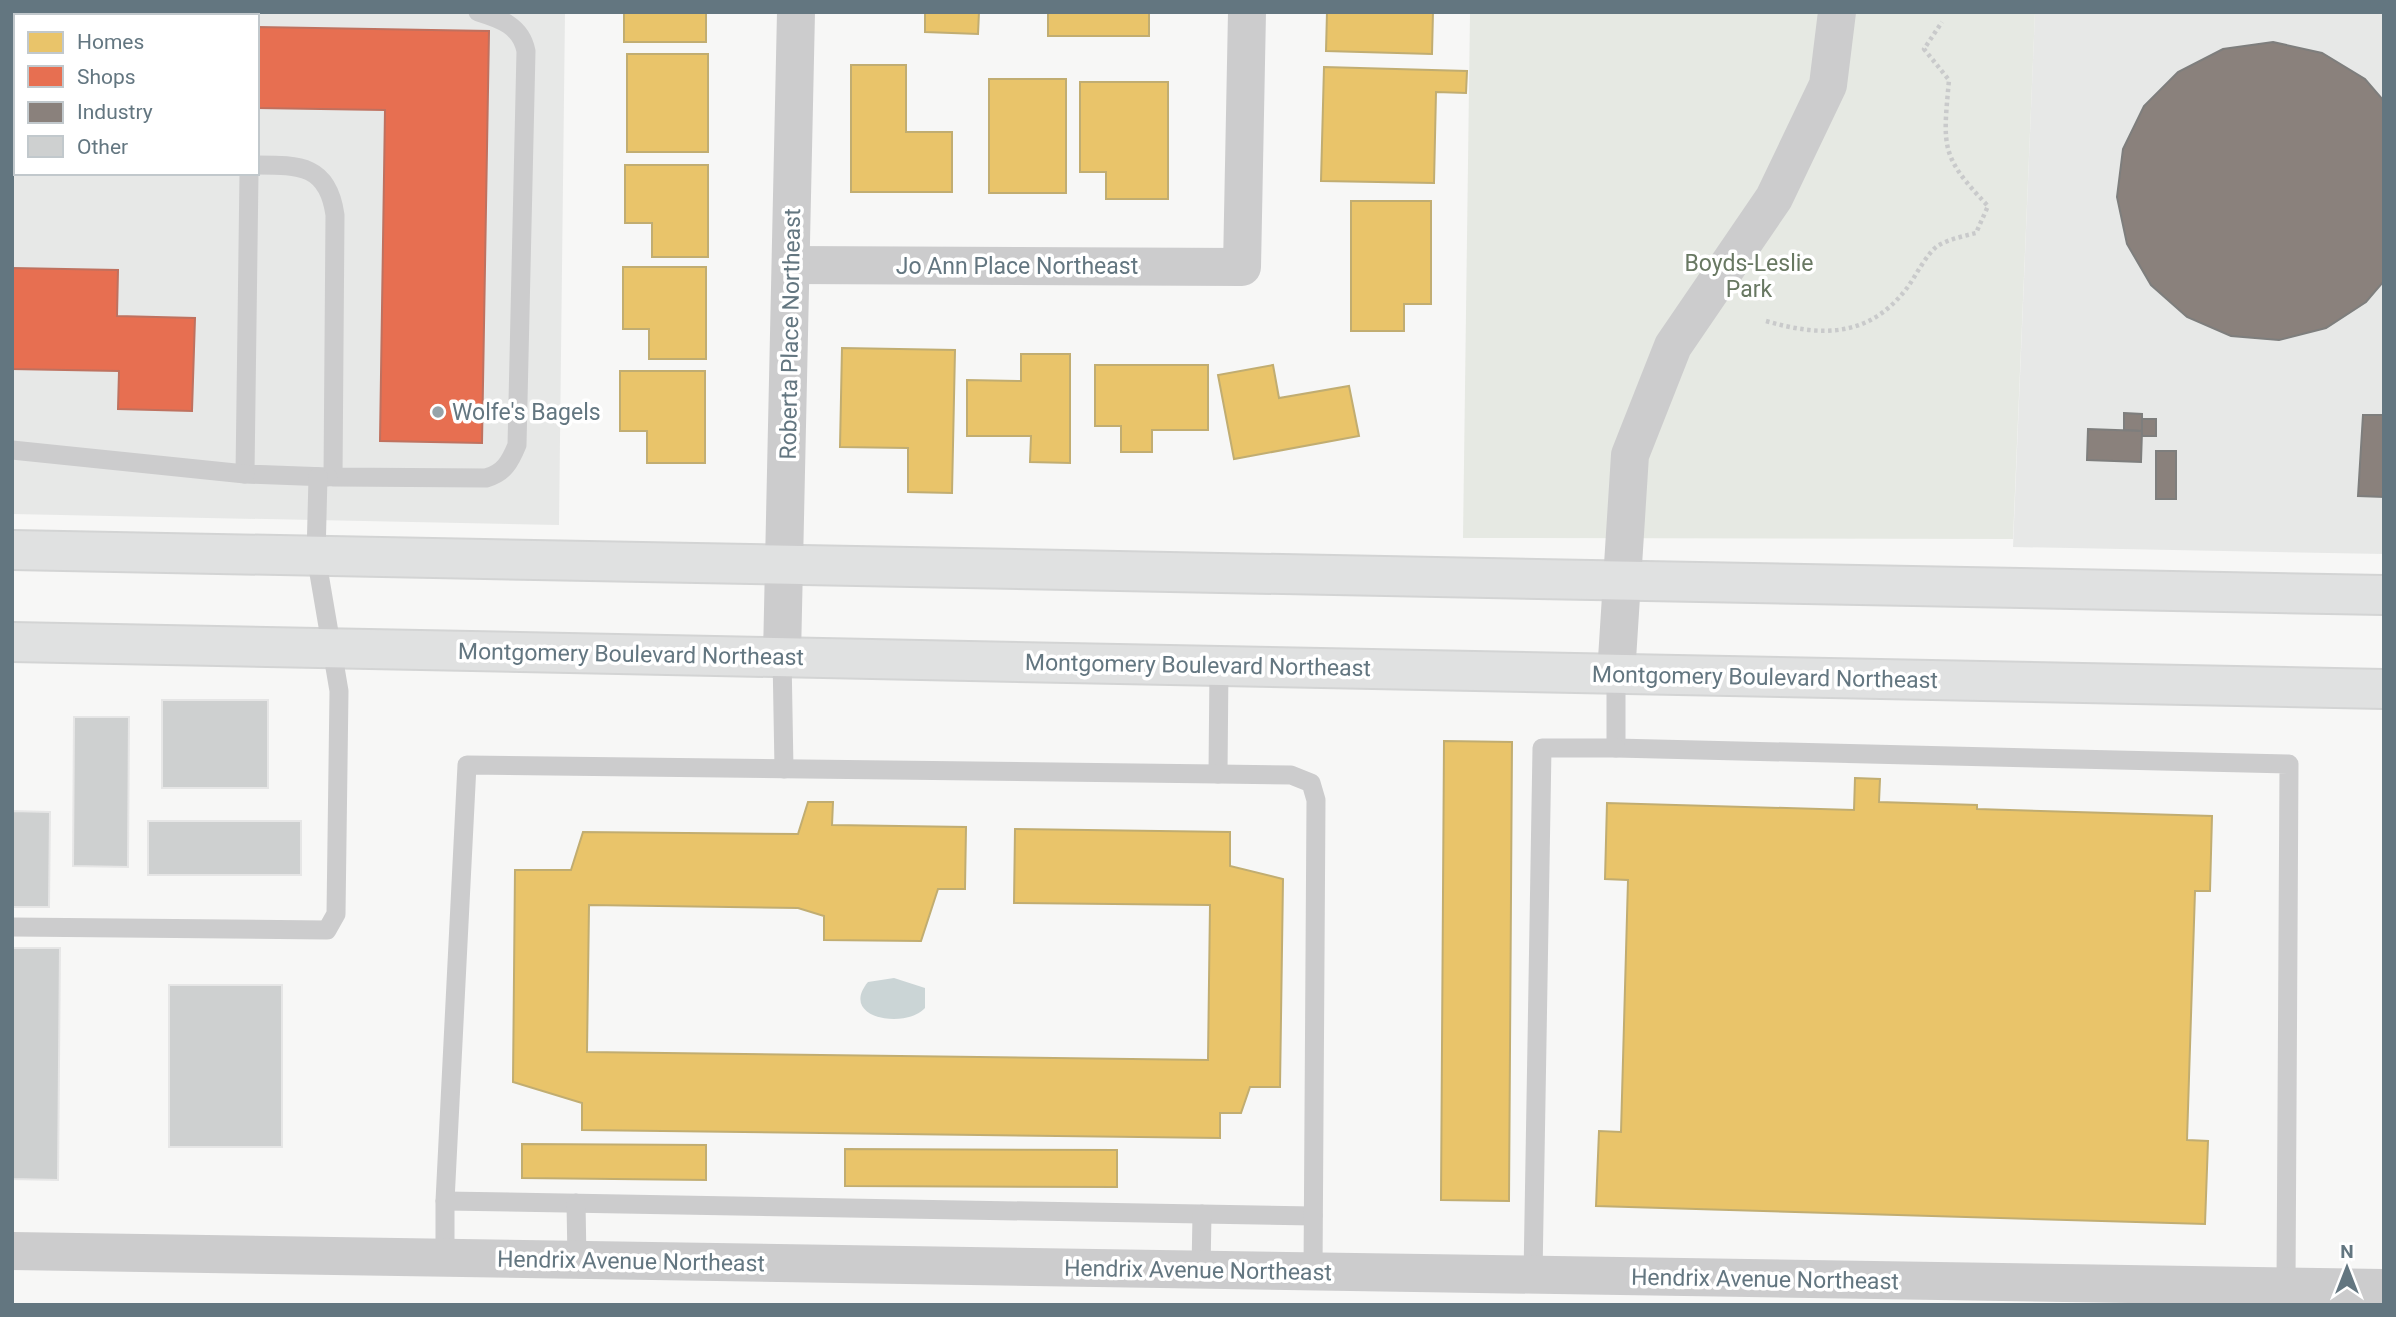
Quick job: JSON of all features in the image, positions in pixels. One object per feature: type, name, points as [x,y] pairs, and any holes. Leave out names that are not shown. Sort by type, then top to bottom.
[{"type":"main road","points":[[12,550],[2384,595]]},
{"type":"main road","name":"Montgomery Boulevard Northeast","points":[[12,642],[2384,690]]},
{"type":"street","name":"Roberta Place Northeast","points":[[782,656],[796,12]]},
{"type":"street","name":"Jo Ann Place Northeast","points":[[792,265],[1242,267],[1247,12]]},
{"type":"street","points":[[1616,674],[1619,579],[1630,455],[1673,346],[1773,198],[1828,85],[1837,12]]},
{"type":"street","name":"Hendrix Avenue Northeast","points":[[12,1251],[2383,1288]]},
{"type":"street","points":[[2382,1305],[2384,1264]]},
{"type":"lane","points":[[12,450],[245,474],[486,478],[503,470],[517,445],[526,51],[523,37],[515,27],[478,12]]},
{"type":"lane","points":[[12,927],[327,930],[336,914],[339,691],[334,649],[316,556],[325,477],[335,215],[332,195],[322,180],[303,168],[259,165]]},
{"type":"lane","points":[[245,474],[249,175]]},
{"type":"lane","points":[[782,656],[784,769]]},
{"type":"lane","points":[[1219,666],[1219,774]]},
{"type":"lane","points":[[1616,674],[1616,748]]},
{"type":"lane","points":[[1533,1276],[1542,748],[1616,748],[2289,764],[2286,1286]]},
{"type":"lane","points":[[445,1258],[445,1201],[467,765],[1291,775],[1311,783],[1316,800],[1314,1272]]},
{"type":"lane","points":[[445,1201],[1314,1216]]},
{"type":"lane","points":[[576,1203],[577,1260]]},
{"type":"lane","points":[[1201,1270],[1202,1214]]},
{"type":"path","points":[[1766,321],[1803,331],[1837,331],[1882,314],[1904,291],[1938,245],[1976,233],[1988,206],[1960,177],[1943,140],[1948,80],[1924,49],[1942,22]]},
{"type":"shaded area","points":[[12,12],[565,12],[559,525],[12,514]]},
{"type":"shaded area","points":[[2035,12],[2384,12],[2384,554],[2013,547]]},
{"type":"shaded area","points":[[894,978],[925,988],[925,1008],[916,1015],[890,1019],[868,1012],[861,1004],[861,994],[868,982]]},
{"type":"green space","name":"Boyds-Leslie Park","points":[[1470,12],[2035,12],[2013,539],[1463,538]]},
{"type":"building: Homes","points":[[624,12],[706,12],[706,42],[624,42]]},
{"type":"building: Homes","points":[[925,12],[979,12],[978,34],[925,32]]},
{"type":"building: Homes","points":[[1048,12],[1149,12],[1149,36],[1048,36]]},
{"type":"building: Homes","points":[[1327,12],[1433,12],[1432,54],[1326,51]]},
{"type":"building: Homes","points":[[627,54],[708,54],[708,152],[627,152]]},
{"type":"building: Homes","points":[[851,65],[906,65],[906,132],[952,132],[952,192],[851,192]]},
{"type":"building: Homes","points":[[1324,67],[1467,71],[1466,93],[1436,92],[1434,183],[1321,181]]},
{"type":"building: Homes","points":[[989,79],[1066,79],[1066,193],[989,193]]},
{"type":"building: Homes","points":[[1080,82],[1168,82],[1168,199],[1106,199],[1106,172],[1080,172]]},
{"type":"building: Homes","points":[[625,165],[708,165],[708,257],[652,257],[652,223],[625,223]]},
{"type":"building: Homes","points":[[1351,201],[1431,201],[1431,304],[1404,304],[1404,331],[1351,331]]},
{"type":"building: Homes","points":[[623,267],[706,267],[706,359],[649,359],[649,329],[623,329]]},
{"type":"building: Homes","points":[[842,348],[955,350],[952,493],[908,492],[908,448],[840,447]]},
{"type":"building: Homes","points":[[1021,354],[1070,354],[1070,463],[1030,462],[1031,436],[967,436],[967,380],[1021,381]]},
{"type":"building: Homes","points":[[1095,365],[1208,365],[1208,430],[1152,430],[1152,452],[1121,452],[1121,426],[1095,426]]},
{"type":"building: Homes","points":[[1273,365],[1279,398],[1349,386],[1359,436],[1234,459],[1218,375]]},
{"type":"building: Homes","points":[[620,371],[705,371],[705,463],[647,463],[647,431],[620,431]]},
{"type":"building: Homes","points":[[1444,741],[1512,742],[1509,1201],[1441,1200]]},
{"type":"building: Homes","points":[[1855,778],[1880,779],[1879,802],[1977,805],[1977,809],[2212,816],[2210,891],[2195,891],[2187,1140],[2208,1141],[2205,1224],[1596,1206],[1599,1131],[1621,1132],[1628,880],[1605,879],[1607,803],[1854,810]]},
{"type":"building: Homes","points":[[808,802],[833,802],[832,825],[966,827],[965,889],[938,889],[921,941],[824,940],[824,916],[798,908],[589,905],[587,1052],[1208,1060],[1210,905],[1014,903],[1015,829],[1230,832],[1230,866],[1283,879],[1280,1087],[1250,1087],[1241,1113],[1220,1113],[1220,1138],[582,1130],[582,1103],[513,1082],[515,870],[571,870],[583,832],[798,834]]},
{"type":"building: Homes","points":[[522,1144],[706,1145],[706,1180],[522,1178]]},
{"type":"building: Homes","points":[[845,1149],[1117,1150],[1117,1187],[845,1186]]},
{"type":"building: Shops","points":[[12,23],[14,23],[14,104]]},
{"type":"building: Shops","points":[[259,27],[489,31],[482,443],[380,441],[385,110],[259,108]]},
{"type":"building: Shops","points":[[12,268],[118,270],[117,316],[195,318],[192,411],[118,409],[119,371],[12,369]]},
{"type":"building: Industry","points":[[2273,42],[2322,53],[2365,79],[2384,101],[2384,281],[2366,302],[2326,328],[2279,340],[2231,336],[2187,317],[2151,285],[2127,244],[2117,197],[2123,149],[2144,106],[2178,72],[2223,49]]},
{"type":"building: Industry","points":[[2124,413],[2142,414],[2142,431],[2124,430]]},
{"type":"building: Industry","points":[[2363,415],[2384,415],[2384,497],[2358,496]]},
{"type":"building: Industry","points":[[2142,419],[2156,419],[2156,436],[2142,436]]},
{"type":"building: Industry","points":[[2088,429],[2142,431],[2141,462],[2087,460]]},
{"type":"building: Industry","points":[[2156,451],[2176,451],[2176,499],[2156,499]]},
{"type":"building: Other","points":[[162,700],[268,700],[268,788],[162,788]]},
{"type":"building: Other","points":[[74,717],[129,717],[128,867],[73,866]]},
{"type":"building: Other","points":[[12,811],[50,812],[49,907],[12,907]]},
{"type":"building: Other","points":[[148,821],[301,821],[301,875],[148,875]]},
{"type":"building: Other","points":[[12,948],[60,948],[58,1180],[12,1179]]},
{"type":"building: Other","points":[[169,985],[282,985],[282,1147],[169,1147]]},
{"type":"place","name":"Wolfe's Bagels","points":[[438,412]]}]
